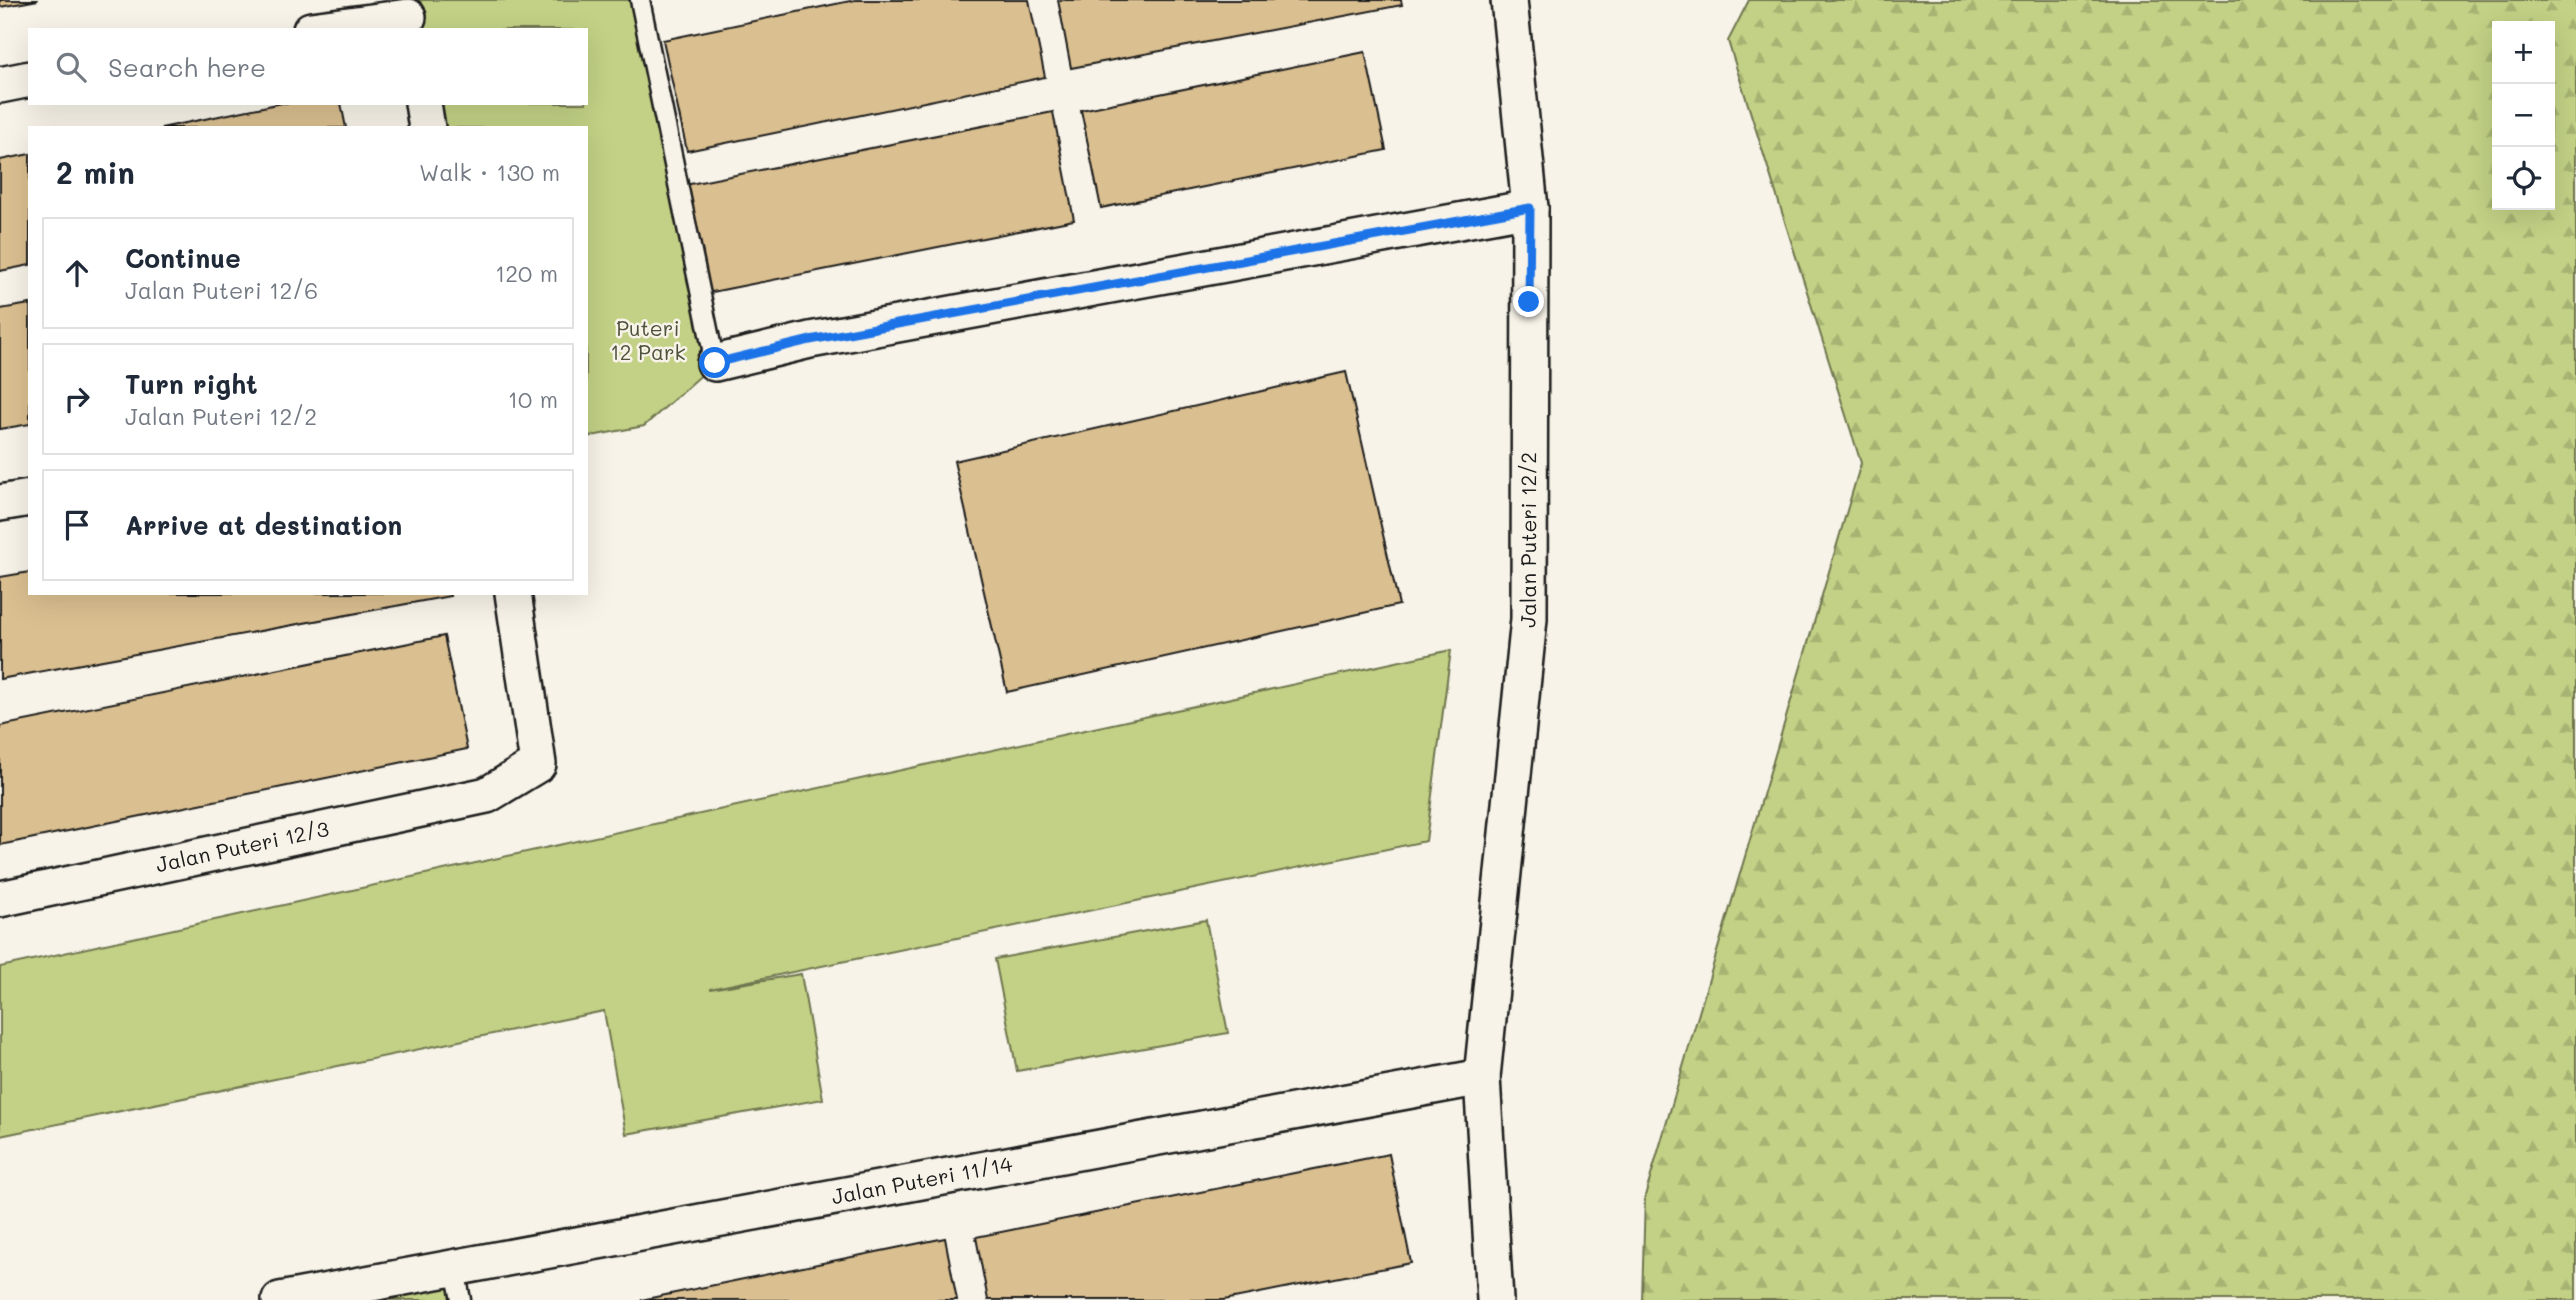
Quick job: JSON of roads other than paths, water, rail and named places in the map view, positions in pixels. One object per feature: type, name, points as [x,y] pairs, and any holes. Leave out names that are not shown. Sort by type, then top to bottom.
[{"type":"street","name":"Jalan Puteri 12/2","points":[[1495,1300],[1482,1077],[1529,619],[1530,208],[1509,0]]},
{"type":"street","points":[[325,28],[407,15]]},
{"type":"street","points":[[0,85],[28,79]]},
{"type":"street","points":[[423,105],[427,126]]},
{"type":"street","points":[[715,363],[824,338],[1530,208]]},
{"type":"street","points":[[0,503],[28,498]]},
{"type":"street","name":"Jalan Puteri 12/3","points":[[0,899],[487,795],[538,764],[513,595]]},
{"type":"street","name":"Jalan Puteri 11/14","points":[[280,1300],[361,1285],[458,1284],[1482,1077]]},
{"type":"lane","points":[[640,0],[715,363]]},
{"type":"park label","name":"Puteri 12 Park","points":[[648,341]]}]
